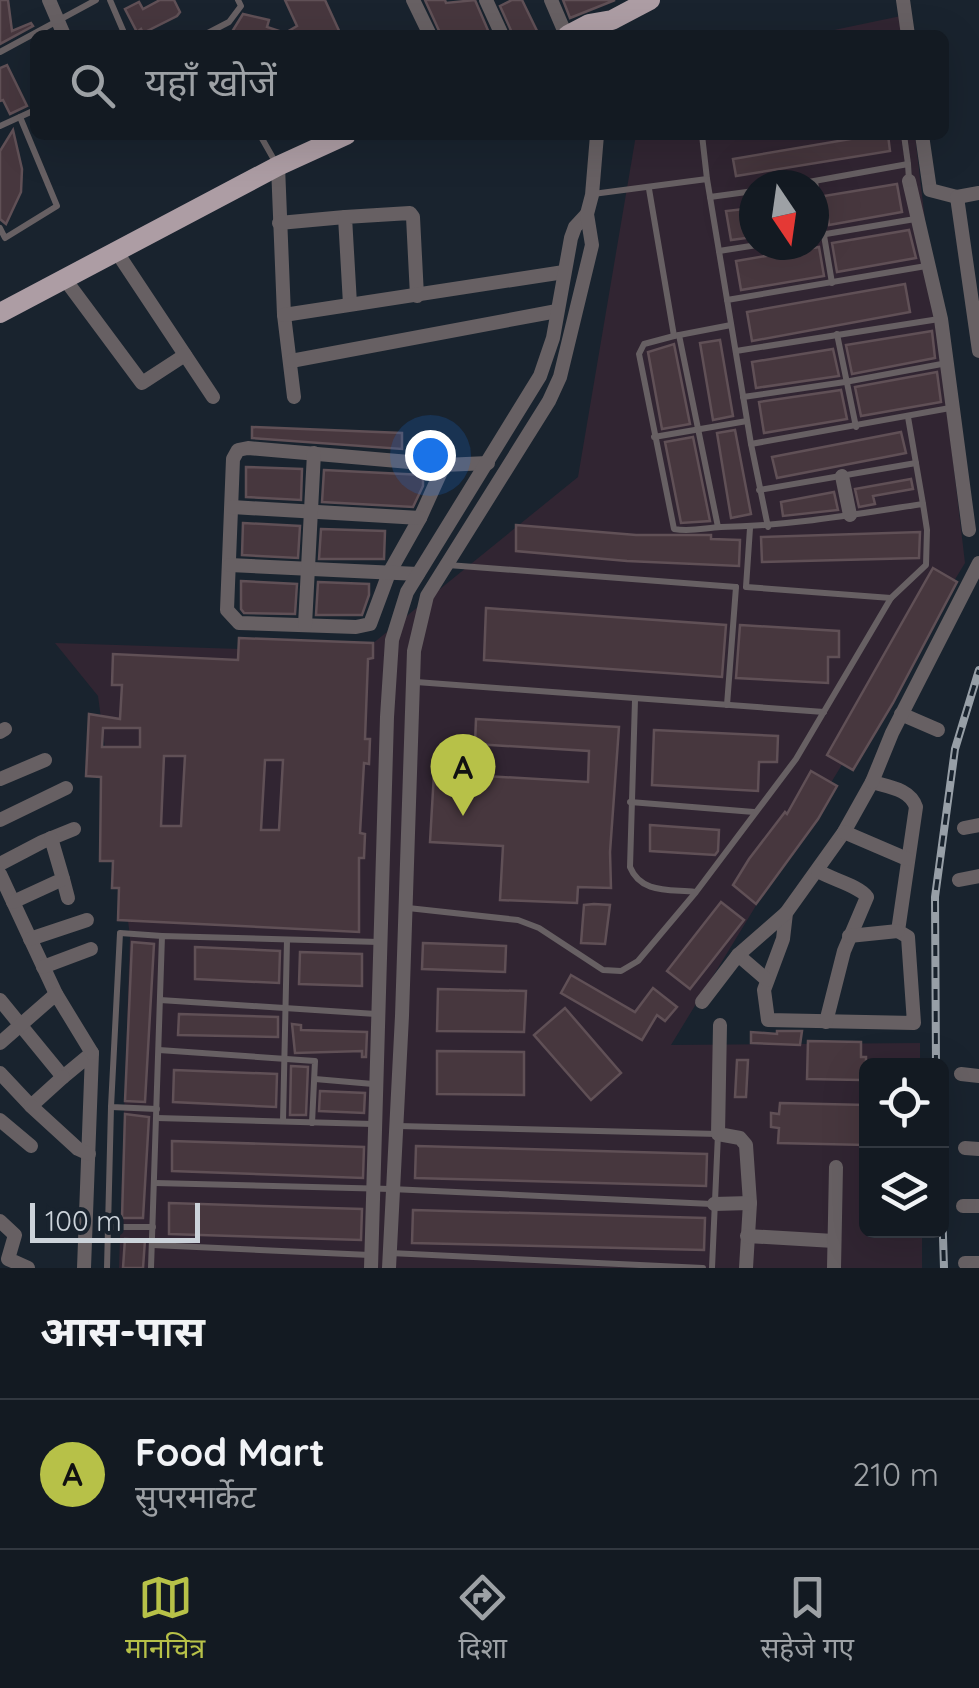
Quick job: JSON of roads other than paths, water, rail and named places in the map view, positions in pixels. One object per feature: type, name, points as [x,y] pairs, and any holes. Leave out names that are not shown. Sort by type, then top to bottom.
[{"type":"main road","points":[[590,30],[604,10],[622,0]]},
{"type":"main road","points":[[590,30],[650,0]]},
{"type":"main road","points":[[0,312],[335,140]]},
{"type":"street","points":[[48,0],[61,28]]},
{"type":"street","points":[[413,0],[428,30]]},
{"type":"street","points":[[486,0],[500,30]]},
{"type":"street","points":[[551,0],[565,30]]},
{"type":"street","points":[[903,0],[907,30]]},
{"type":"street","points":[[389,1260],[418,629],[427,596],[550,401],[560,377],[592,246],[587,214],[597,140]]},
{"type":"street","points":[[923,140],[930,190],[957,196],[979,193]]},
{"type":"street","points":[[278,166],[284,315],[294,397]]},
{"type":"street","points":[[908,181],[948,362],[969,530]]},
{"type":"street","points":[[957,196],[974,282],[979,350]]},
{"type":"street","points":[[279,222],[410,213],[417,296]]},
{"type":"street","points":[[371,1262],[392,640],[407,592],[540,376],[575,227],[587,214]]},
{"type":"street","points":[[345,217],[350,304]]},
{"type":"street","points":[[116,251],[213,397]]},
{"type":"street","points":[[284,315],[564,272]]},
{"type":"street","points":[[64,278],[142,383],[185,355]]},
{"type":"street","points":[[290,361],[557,311]]},
{"type":"street","points":[[444,464],[389,573],[370,624],[356,627],[234,621],[227,610],[233,458],[238,450],[444,464],[488,463]]},
{"type":"street","points":[[305,625],[314,454]]},
{"type":"street","points":[[842,476],[850,514]]},
{"type":"street","points":[[232,507],[420,518]]},
{"type":"street","points":[[702,1002],[738,955],[786,913],[844,832],[979,563]]},
{"type":"street","points":[[230,565],[418,574]]},
{"type":"street","points":[[902,714],[938,730]]},
{"type":"street","points":[[0,779],[45,760]]},
{"type":"street","points":[[872,782],[903,792],[914,801],[898,931]]},
{"type":"street","points":[[0,820],[66,788]]},
{"type":"street","points":[[0,864],[74,830]]},
{"type":"street","points":[[844,832],[907,859]]},
{"type":"street","points":[[50,838],[68,898]]},
{"type":"street","points":[[818,871],[866,892],[867,896],[849,936],[826,1022]]},
{"type":"street","points":[[0,874],[56,994],[92,1053],[84,1268]]},
{"type":"street","points":[[958,880],[979,876]]},
{"type":"street","points":[[13,902],[63,879]]},
{"type":"street","points":[[786,913],[783,939],[764,990],[768,1020],[914,1023],[908,937],[898,931],[849,936]]},
{"type":"street","points":[[30,939],[87,920]]},
{"type":"street","points":[[43,967],[91,950]]},
{"type":"street","points":[[738,955],[768,980]]},
{"type":"street","points":[[0,1044],[56,994]]},
{"type":"street","points":[[0,1000],[63,1077]]},
{"type":"street","points":[[720,1025],[718,1134],[740,1138],[746,1145],[750,1203],[746,1268]]},
{"type":"street","points":[[30,1106],[92,1053]]},
{"type":"street","points":[[0,1073],[30,1106],[78,1149],[89,1154]]},
{"type":"street","points":[[960,1074],[979,1076]]},
{"type":"street","points":[[0,1120],[31,1146]]},
{"type":"street","points":[[834,1268],[836,1167]]},
{"type":"street","points":[[714,1204],[750,1203]]},
{"type":"street","points":[[0,1221],[15,1235],[4,1263],[28,1268]]},
{"type":"street","points":[[748,1236],[834,1241]]},
{"type":"lane","points":[[61,28],[96,0]]},
{"type":"lane","points":[[110,0],[123,30]]},
{"type":"lane","points":[[214,30],[230,22],[241,6],[238,0]]},
{"type":"lane","points":[[0,52],[30,40]]},
{"type":"lane","points":[[0,126],[30,112]]},
{"type":"lane","points":[[0,228],[5,238],[57,206],[20,117]]},
{"type":"lane","points":[[263,140],[278,166]]},
{"type":"lane","points":[[702,140],[706,180],[768,527]]},
{"type":"lane","points":[[905,140],[908,181]]},
{"type":"lane","points":[[829,179],[908,164]]},
{"type":"lane","points":[[592,194],[706,180]]},
{"type":"lane","points":[[649,188],[676,336],[718,527]]},
{"type":"lane","points":[[710,198],[739,193]]},
{"type":"lane","points":[[829,233],[916,219]]},
{"type":"lane","points":[[719,251],[739,248]]},
{"type":"lane","points":[[828,260],[832,283]]},
{"type":"lane","points":[[727,300],[927,266]]},
{"type":"lane","points":[[736,351],[940,319]]},
{"type":"lane","points":[[731,325],[639,348],[674,529],[690,532],[718,527],[768,527],[923,504]]},
{"type":"lane","points":[[836,334],[856,427]]},
{"type":"lane","points":[[743,397],[948,362]]},
{"type":"lane","points":[[751,444],[951,408]]},
{"type":"lane","points":[[403,907],[518,920],[539,928],[603,970],[621,971],[638,962],[796,759],[891,598],[928,561],[908,417]]},
{"type":"lane","points":[[654,438],[748,421]]},
{"type":"lane","points":[[759,490],[916,463]]},
{"type":"lane","points":[[746,587],[750,528]]},
{"type":"lane","points":[[446,564],[891,598]]},
{"type":"lane","points":[[727,705],[736,587]]},
{"type":"lane","points":[[414,682],[824,712]]},
{"type":"lane","points":[[635,700],[630,867],[634,879],[645,887],[696,892]]},
{"type":"lane","points":[[630,802],[756,812]]},
{"type":"lane","points":[[107,1268],[120,933],[379,942]]},
{"type":"lane","points":[[152,1268],[162,936]]},
{"type":"lane","points":[[282,1121],[288,940]]},
{"type":"lane","points":[[160,1000],[377,1014]]},
{"type":"lane","points":[[159,1050],[316,1060],[312,1122]]},
{"type":"lane","points":[[315,1080],[375,1084]]},
{"type":"lane","points":[[111,1107],[157,1113],[373,1124]]},
{"type":"lane","points":[[395,1126],[718,1134],[712,1268]]},
{"type":"lane","points":[[154,1183],[714,1204]]},
{"type":"lane","points":[[108,1227],[153,1227]]},
{"type":"lane","points":[[152,1245],[371,1262]]},
{"type":"lane","points":[[389,1260],[703,1268]]},
{"type":"railway","points":[[936,1058],[935,897],[955,749],[979,670]]},
{"type":"railway","points":[[943,1238],[944,1268]]},
{"type":"place","name":"Food Mart","points":[[463,816]]}]
